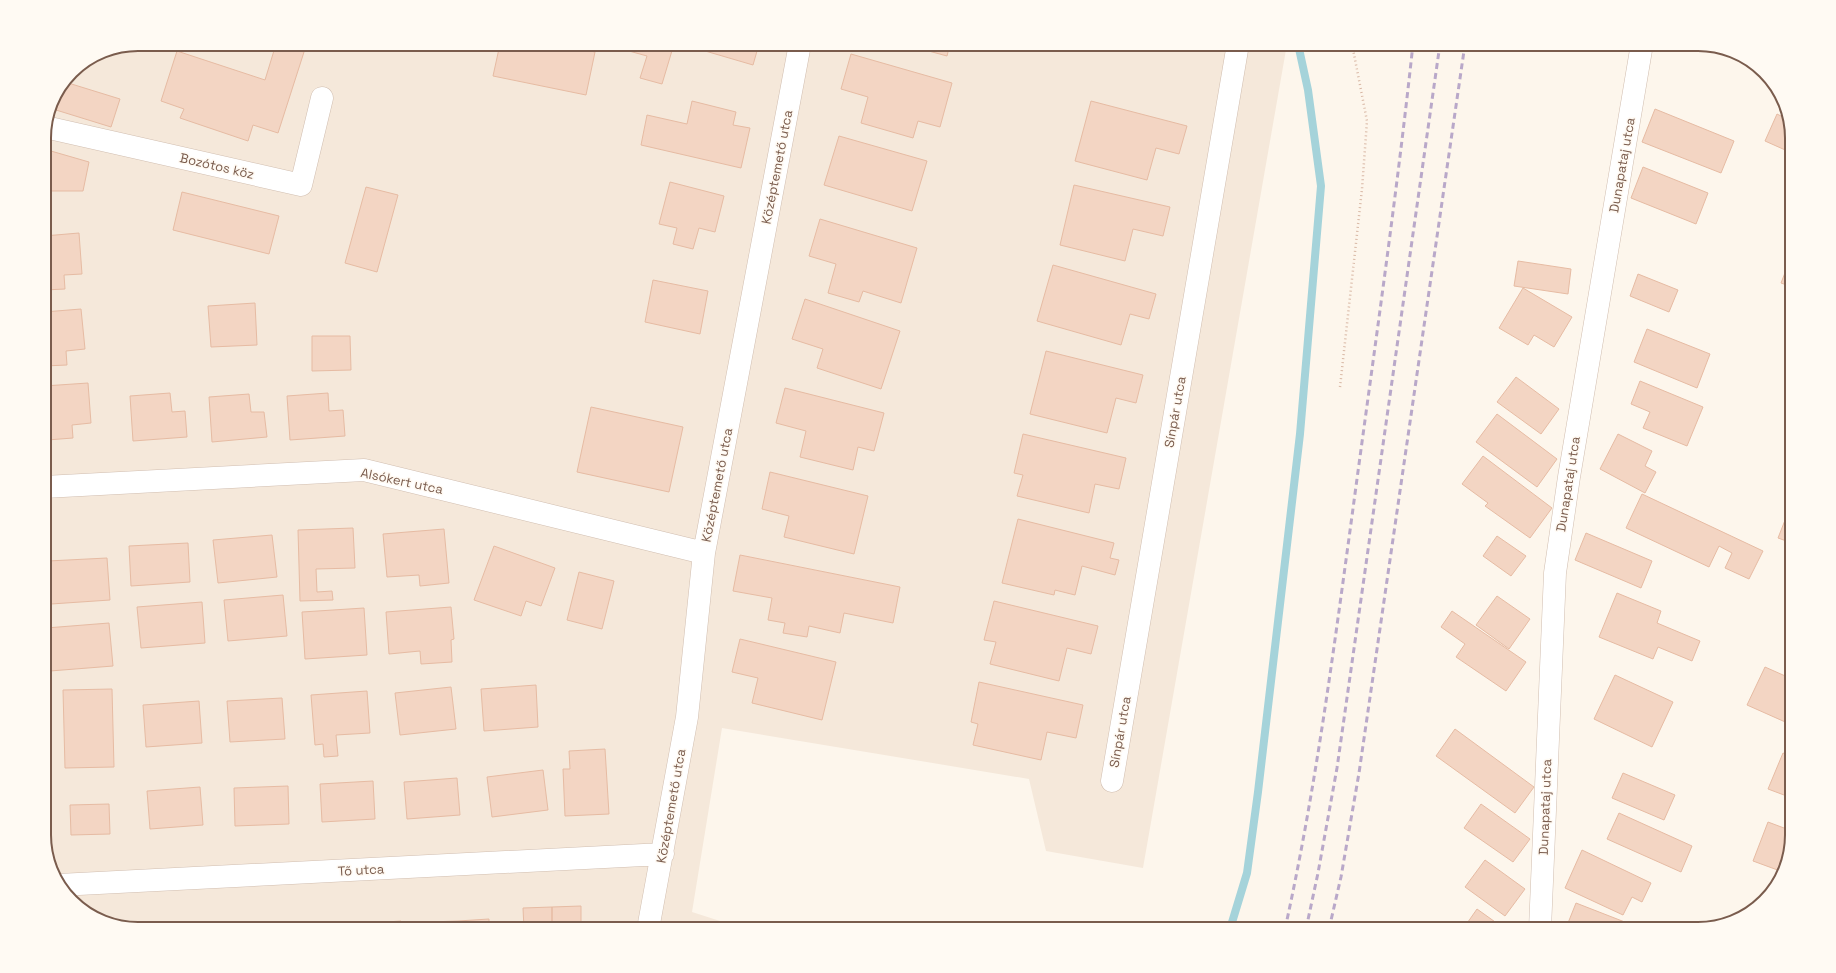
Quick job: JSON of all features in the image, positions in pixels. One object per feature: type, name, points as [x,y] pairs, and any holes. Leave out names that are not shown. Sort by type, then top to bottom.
[{"type":"street","name":"Középtemető utca","points":[[649,922],[687,717],[704,553],[799,51]]},
{"type":"street","name":"Sínpár utca","points":[[1112,781],[1237,51]]},
{"type":"street","name":"Dunapataj utca","points":[[1540,922],[1555,573],[1571,462],[1641,51]]},
{"type":"street","name":"Bozótos köz","points":[[52,128],[301,185],[322,98]]},
{"type":"street","name":"Alsókert utca","points":[[51,486],[364,470],[704,553]]},
{"type":"street","name":"Tő utca","points":[[67,885],[663,854]]},
{"type":"path","points":[[1340,387],[1362,189],[1367,121],[1353,51]]},
{"type":"shaded area","points":[[132,51],[1286,51],[1143,868],[1046,851],[1029,779],[722,728],[692,912],[723,922],[138,922],[121,920],[100,913],[81,900],[66,883],[56,863],[51,841],[51,132],[56,110],[69,85],[81,73],[100,60]]},
{"type":"building","points":[[177,51],[265,80],[274,51],[304,52],[278,133],[253,125],[248,141],[180,118],[184,109],[161,101]]},
{"type":"building","points":[[498,51],[595,52],[586,95],[493,76]]},
{"type":"building","points":[[629,51],[672,51],[662,84],[640,78],[647,56]]},
{"type":"building","points":[[705,51],[757,51],[753,65]]},
{"type":"building","points":[[929,51],[948,51],[947,56]]},
{"type":"building","points":[[851,54],[952,83],[940,127],[918,121],[913,138],[861,123],[868,97],[841,89]]},
{"type":"building","points":[[70,84],[120,99],[111,127],[56,110],[60,100]]},
{"type":"building","points":[[692,101],[736,112],[733,125],[750,128],[741,168],[641,145],[647,115],[687,124]]},
{"type":"building","points":[[1091,101],[1187,126],[1179,154],[1156,148],[1147,180],[1075,161]]},
{"type":"building","points":[[1655,109],[1734,141],[1721,173],[1642,142]]},
{"type":"building","points":[[1777,114],[1782,116],[1785,132],[1785,150],[1765,141]]},
{"type":"building","points":[[839,136],[927,161],[912,211],[824,185]]},
{"type":"building","points":[[51,151],[89,162],[83,191],[51,191]]},
{"type":"building","points":[[1643,167],[1708,193],[1696,224],[1631,198]]},
{"type":"building","points":[[670,182],[724,196],[715,232],[699,228],[693,249],[673,244],[677,228],[659,224]]},
{"type":"building","points":[[1074,185],[1170,207],[1163,236],[1133,229],[1125,261],[1060,245]]},
{"type":"building","points":[[366,187],[398,195],[377,272],[345,263]]},
{"type":"building","points":[[182,192],[279,216],[269,254],[173,230]]},
{"type":"building","points":[[820,219],[917,248],[901,303],[863,291],[859,302],[828,293],[836,264],[809,256]]},
{"type":"building","points":[[79,233],[82,274],[64,275],[65,289],[51,290],[51,235]]},
{"type":"building","points":[[1518,261],[1571,269],[1568,294],[1514,286]]},
{"type":"building","points":[[1053,265],[1156,294],[1149,319],[1130,314],[1121,345],[1037,321]]},
{"type":"building","points":[[1785,273],[1785,284],[1781,283]]},
{"type":"building","points":[[1638,274],[1678,290],[1669,312],[1630,296]]},
{"type":"building","points":[[653,280],[708,291],[700,334],[645,322]]},
{"type":"building","points":[[1523,288],[1572,317],[1554,347],[1534,335],[1528,345],[1499,328]]},
{"type":"building","points":[[805,299],[900,331],[881,389],[817,368],[823,349],[792,339]]},
{"type":"building","points":[[255,303],[257,345],[211,347],[208,306]]},
{"type":"building","points":[[81,309],[85,349],[66,351],[67,365],[51,366],[51,311]]},
{"type":"building","points":[[1647,329],[1710,354],[1697,388],[1634,362]]},
{"type":"building","points":[[312,336],[350,336],[351,370],[312,371]]},
{"type":"building","points":[[1046,351],[1143,375],[1136,403],[1116,398],[1107,433],[1030,414]]},
{"type":"building","points":[[1516,377],[1559,409],[1541,434],[1497,402]]},
{"type":"building","points":[[1640,381],[1703,407],[1687,446],[1643,428],[1650,412],[1631,404]]},
{"type":"building","points":[[88,383],[91,423],[72,425],[73,438],[51,440],[51,386]]},
{"type":"building","points":[[785,388],[884,413],[874,451],[858,447],[853,470],[800,457],[806,431],[776,423]]},
{"type":"building","points":[[170,393],[172,412],[185,411],[187,437],[133,441],[130,396]]},
{"type":"building","points":[[328,393],[329,411],[343,410],[345,436],[290,440],[287,396]]},
{"type":"building","points":[[249,394],[251,412],[264,412],[267,437],[212,442],[209,397]]},
{"type":"building","points":[[591,407],[683,427],[669,492],[577,472]]},
{"type":"building","points":[[1497,414],[1557,459],[1537,487],[1476,442]]},
{"type":"building","points":[[1023,434],[1126,458],[1119,489],[1095,484],[1089,513],[1017,496],[1023,475],[1014,473]]},
{"type":"building","points":[[1618,434],[1652,451],[1645,466],[1656,472],[1645,493],[1600,469]]},
{"type":"building","points":[[1483,456],[1552,508],[1530,538],[1485,506],[1488,503],[1462,484]]},
{"type":"building","points":[[770,472],[868,496],[854,554],[784,537],[789,516],[762,509]]},
{"type":"building","points":[[1642,494],[1763,551],[1749,579],[1725,568],[1732,553],[1719,546],[1709,567],[1626,528]]},
{"type":"building","points":[[1018,519],[1114,543],[1110,558],[1119,560],[1115,575],[1082,566],[1075,595],[1055,590],[1054,595],[1002,583]]},
{"type":"building","points":[[1785,520],[1785,540],[1778,538]]},
{"type":"building","points":[[353,528],[355,568],[316,569],[317,592],[332,591],[333,600],[300,601],[298,530]]},
{"type":"building","points":[[444,529],[449,583],[420,586],[419,575],[387,577],[383,534]]},
{"type":"building","points":[[1586,533],[1652,561],[1641,588],[1575,560]]},
{"type":"building","points":[[272,535],[277,577],[218,583],[213,540]]},
{"type":"building","points":[[1497,536],[1526,556],[1511,576],[1483,556]]},
{"type":"building","points":[[188,543],[190,582],[131,586],[129,546]]},
{"type":"building","points":[[494,546],[555,568],[541,606],[526,601],[521,616],[474,600]]},
{"type":"building","points":[[740,555],[900,587],[893,623],[844,613],[840,633],[809,626],[807,637],[783,633],[785,623],[768,620],[772,598],[733,591]]},
{"type":"building","points":[[107,558],[110,600],[51,604],[51,561]]},
{"type":"building","points":[[579,572],[614,581],[602,629],[567,620]]},
{"type":"building","points":[[1617,593],[1661,611],[1657,623],[1700,641],[1692,661],[1658,647],[1653,659],[1599,637]]},
{"type":"building","points":[[283,595],[287,636],[228,641],[224,600]]},
{"type":"building","points":[[1497,596],[1530,619],[1509,649],[1476,625]]},
{"type":"building","points":[[994,601],[1098,626],[1091,654],[1067,648],[1059,681],[990,664],[996,642],[984,640]]},
{"type":"building","points":[[202,602],[205,643],[141,648],[137,607]]},
{"type":"building","points":[[451,607],[454,639],[451,640],[452,662],[421,664],[420,651],[389,654],[386,612]]},
{"type":"building","points":[[364,608],[367,655],[305,659],[302,612]]},
{"type":"building","points":[[1452,611],[1526,662],[1506,691],[1456,657],[1465,644],[1441,627]]},
{"type":"building","points":[[109,623],[113,666],[51,671],[51,628]]},
{"type":"building","points":[[740,639],[836,662],[822,720],[752,703],[758,678],[732,672]]},
{"type":"building","points":[[1765,667],[1785,676],[1785,722],[1747,705]]},
{"type":"building","points":[[1615,675],[1673,702],[1652,747],[1594,719]]},
{"type":"building","points":[[979,682],[1083,705],[1076,738],[1047,732],[1041,760],[973,745],[978,724],[971,722]]},
{"type":"building","points":[[536,685],[538,727],[484,731],[481,689]]},
{"type":"building","points":[[451,687],[456,729],[400,735],[395,693]]},
{"type":"building","points":[[112,689],[114,767],[65,768],[63,690]]},
{"type":"building","points":[[367,691],[370,733],[336,735],[338,756],[324,757],[323,744],[315,745],[311,695]]},
{"type":"building","points":[[282,698],[285,739],[230,742],[227,701]]},
{"type":"building","points":[[199,701],[202,743],[146,747],[143,705]]},
{"type":"building","points":[[1455,729],[1534,787],[1515,813],[1436,756]]},
{"type":"building","points":[[605,749],[609,814],[565,816],[563,769],[570,769],[569,751]]},
{"type":"building","points":[[1783,753],[1785,754],[1785,795],[1768,789]]},
{"type":"building","points":[[543,770],[548,810],[492,817],[487,777]]},
{"type":"building","points":[[1623,773],[1675,795],[1664,820],[1612,798]]},
{"type":"building","points":[[457,778],[460,815],[407,819],[404,782]]},
{"type":"building","points":[[373,781],[375,819],[322,822],[320,784]]},
{"type":"building","points":[[288,786],[289,824],[235,826],[234,788]]},
{"type":"building","points":[[200,787],[203,825],[150,829],[147,791]]},
{"type":"building","points":[[109,804],[110,834],[71,835],[70,805]]},
{"type":"building","points":[[1481,804],[1530,839],[1513,862],[1464,828]]},
{"type":"building","points":[[1619,813],[1692,846],[1681,872],[1607,839]]},
{"type":"building","points":[[1768,822],[1785,828],[1782,857],[1777,870],[1753,861]]},
{"type":"building","points":[[1582,850],[1651,883],[1642,902],[1632,897],[1623,915],[1565,888]]},
{"type":"building","points":[[1485,860],[1525,889],[1505,916],[1465,887]]},
{"type":"building","points":[[1576,903],[1625,922],[1568,922]]},
{"type":"building","points":[[581,906],[581,922],[552,922],[552,907]]},
{"type":"building","points":[[552,907],[552,922],[524,922],[523,908]]},
{"type":"building","points":[[1477,909],[1495,922],[1468,922]]},
{"type":"building","points":[[489,919],[489,922],[458,921]]},
{"type":"building","points":[[458,921],[458,922],[429,922]]},
{"type":"waterway","points":[[1232,922],[1247,873],[1258,792],[1300,434],[1321,186],[1308,90],[1300,51]]},
{"type":"railway","points":[[1287,922],[1305,827],[1330,672],[1392,221],[1412,51]]},
{"type":"railway","points":[[1308,922],[1337,768],[1439,51]]},
{"type":"railway","points":[[1331,922],[1341,877],[1359,773],[1464,51]]}]
